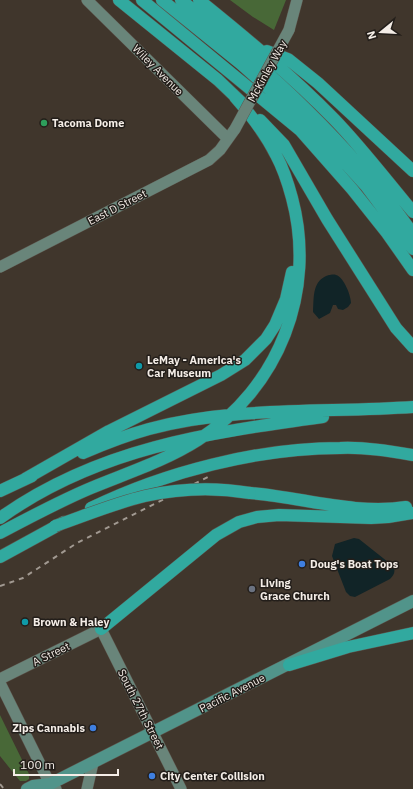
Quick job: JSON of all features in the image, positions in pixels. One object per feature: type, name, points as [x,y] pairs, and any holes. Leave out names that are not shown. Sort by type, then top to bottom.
[{"type":"highway","points":[[0,533],[73,496],[158,461],[183,449],[223,422],[244,401],[269,368],[284,338],[292,316],[296,295],[300,246],[297,224],[289,187],[282,167],[268,140],[250,113],[218,80],[119,0]]},
{"type":"highway","points":[[142,0],[300,130],[352,189],[387,233],[413,270]]},
{"type":"highway","points":[[162,0],[240,63],[316,131],[366,186],[413,249]]},
{"type":"highway","points":[[181,0],[279,83],[309,111],[346,149],[413,234]]},
{"type":"highway","points":[[199,0],[256,47],[335,120],[413,212]]},
{"type":"highway","points":[[256,47],[288,59],[344,102],[413,161]]},
{"type":"highway","points":[[318,83],[413,171]]},
{"type":"highway","points":[[235,97],[268,127],[284,145],[327,218],[392,321],[413,347]]},
{"type":"highway","points":[[25,479],[109,431],[221,375],[245,360],[261,344],[271,332],[279,316],[286,299],[291,277],[294,225],[289,187]]},
{"type":"highway","points":[[0,491],[94,448],[148,429],[184,421],[266,412],[412,407]]},
{"type":"highway","points":[[0,518],[45,490],[75,475],[114,459],[145,450],[219,432],[380,409]]},
{"type":"highway","points":[[0,557],[55,526],[115,497],[140,486],[190,471],[257,456],[300,450],[341,448],[379,450],[413,455]]},
{"type":"highway","points":[[55,526],[138,498],[172,491],[206,489],[223,489],[273,495],[304,501],[368,508],[390,508],[413,505]]},
{"type":"highway","points":[[101,629],[216,535],[238,522],[257,517],[279,515],[371,518],[413,513]]},
{"type":"highway","points":[[289,665],[348,647],[413,633]]},
{"type":"main road","name":"Pacific Avenue","points":[[27,789],[33,786],[51,787],[93,763],[413,602]]},
{"type":"street","name":"Wiley Avenue","points":[[87,0],[228,139]]},
{"type":"street","name":"McKinley Way","points":[[228,139],[235,129],[289,30],[297,0]]},
{"type":"street","name":"East D Street","points":[[0,267],[209,160],[220,150],[228,139]]},
{"type":"street","name":"A Street","points":[[0,679],[101,629]]},
{"type":"street","name":"South 27th Street","points":[[101,629],[182,789]]},
{"type":"street","points":[[0,683],[51,787]]},
{"type":"street","points":[[87,789],[93,763]]},
{"type":"green space","points":[[230,0],[286,0],[274,30]]},
{"type":"green space","points":[[0,715],[29,774],[29,779],[26,781],[20,781],[0,756]]},
{"type":"water","points":[[329,275],[339,276],[342,279],[350,296],[351,303],[343,310],[338,309],[336,305],[333,305],[330,313],[319,319],[313,312],[315,290],[319,281],[323,277]]},
{"type":"water","points":[[354,538],[359,539],[394,568],[390,579],[355,597],[350,596],[346,592],[332,556],[335,544]]},
{"type":"railway","points":[[0,586],[23,578],[77,543],[208,477]]},
{"type":"railway","points":[[0,784],[4,789]]},
{"type":"place","name":"Tacoma Dome","points":[[44,123]]},
{"type":"place","name":"LeMay - America's Car Museum","points":[[139,366]]},
{"type":"place","name":"Doug's Boat Tops","points":[[302,564]]},
{"type":"place","name":"Living Grace Church","points":[[252,589]]},
{"type":"place","name":"Brown & Haley","points":[[25,622]]},
{"type":"place","name":"Zips Cannabis","points":[[93,728]]},
{"type":"place","name":"City Center Collision","points":[[152,776]]}]
